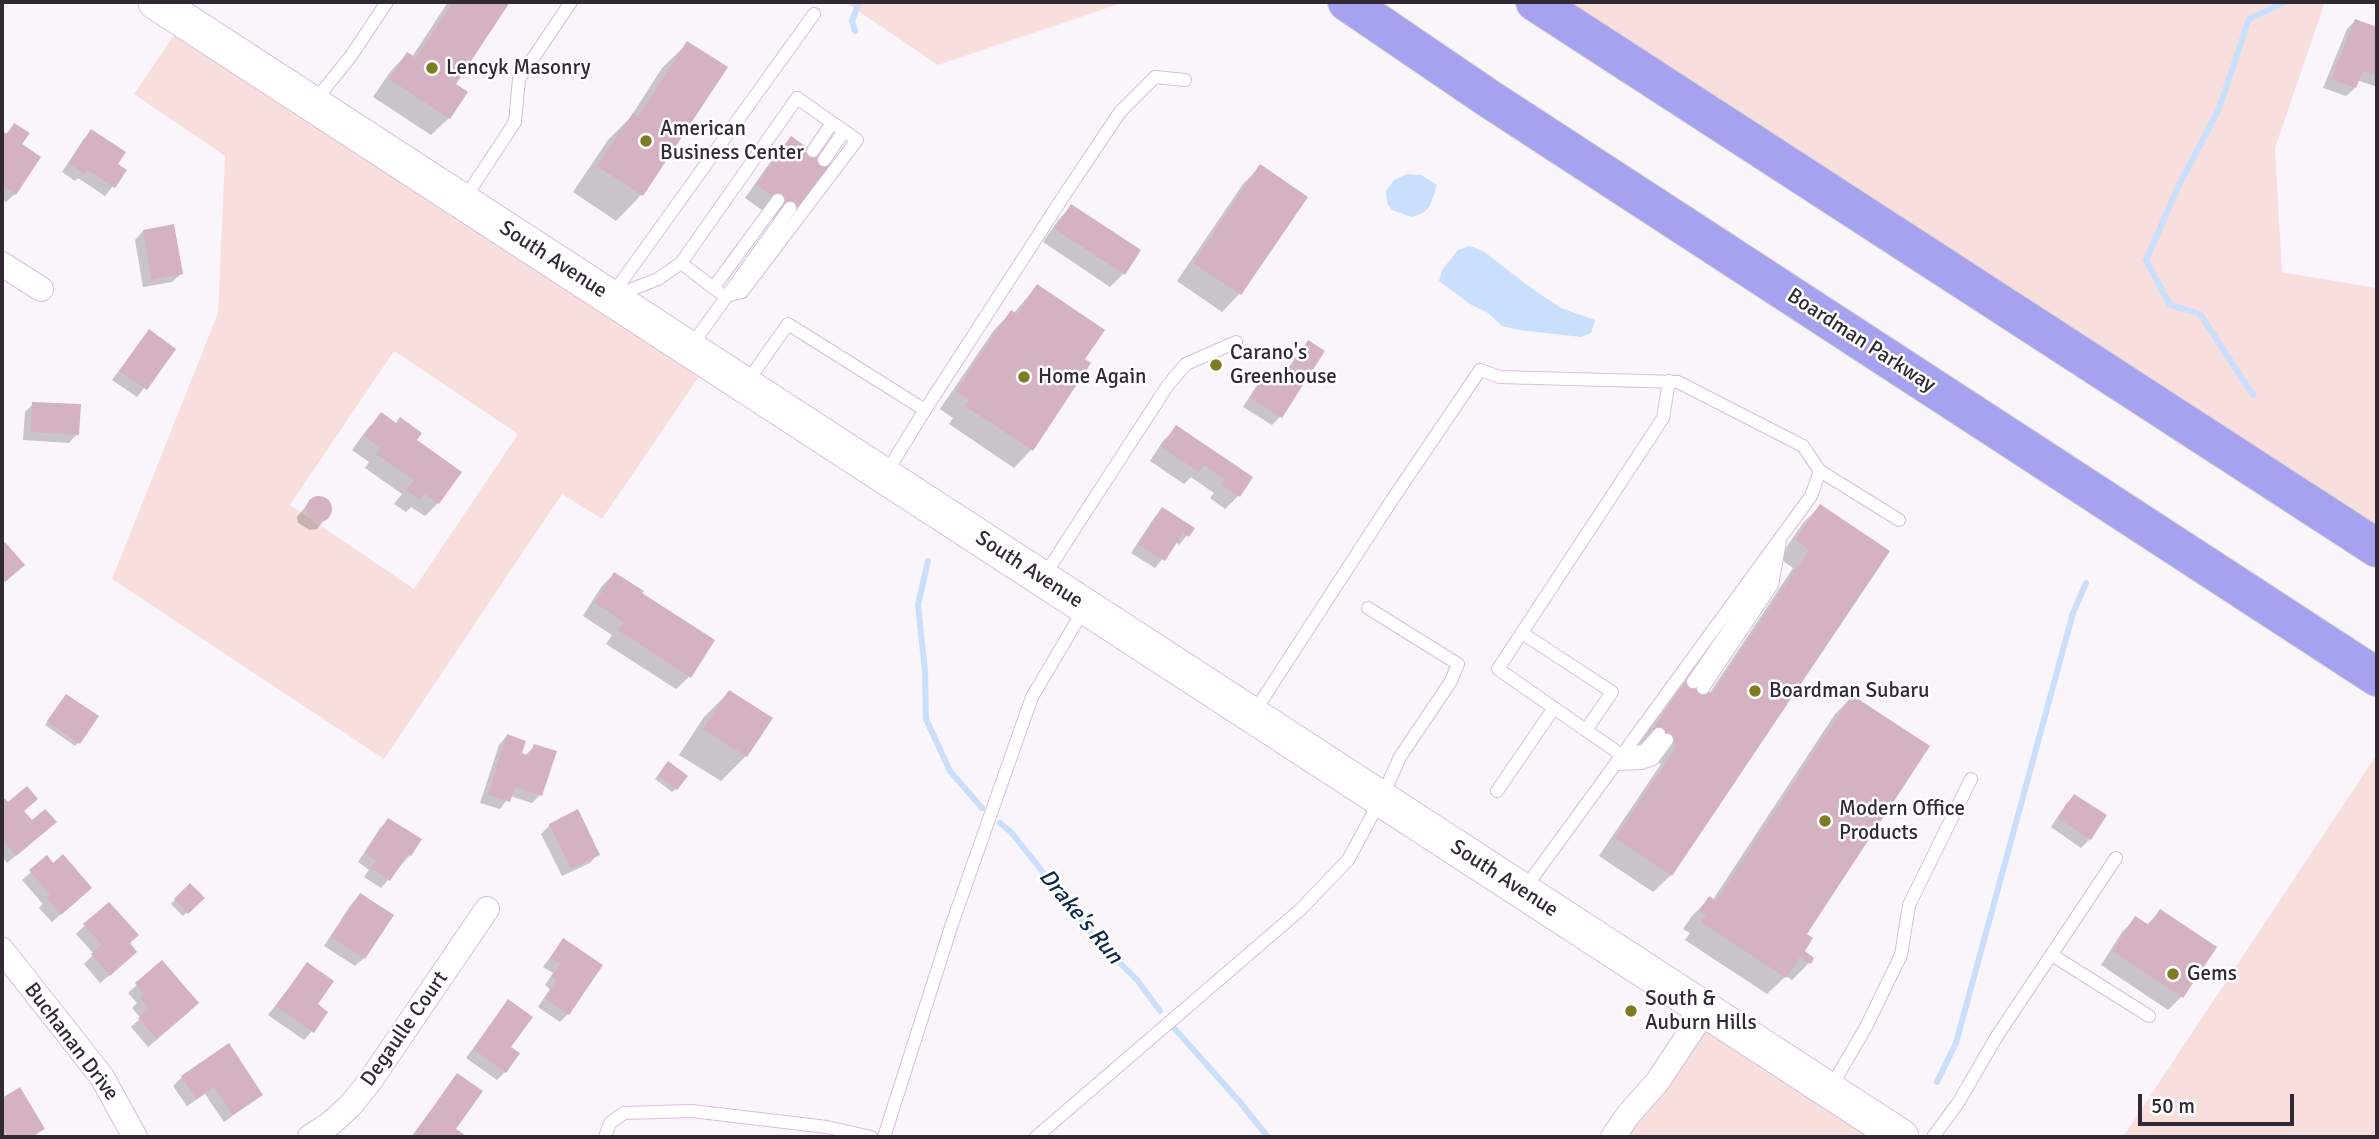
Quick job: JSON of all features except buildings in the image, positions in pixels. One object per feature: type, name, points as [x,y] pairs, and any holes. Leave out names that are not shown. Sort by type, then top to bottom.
[{"type":"highway","points":[[1535,2],[2377,548]]},
{"type":"highway","name":"Boardman Parkway","points":[[1363,6],[1522,120],[2377,677]]},
{"type":"main road","name":"South Avenue","points":[[156,2],[1901,1137]]},
{"type":"street","points":[[2,264],[41,289]]},
{"type":"street","name":"Degaulle Court","points":[[310,1137],[330,1124],[370,1081],[488,909]]},
{"type":"street","name":"Buchanan Drive","points":[[2,950],[102,1077],[135,1137]]},
{"type":"street","points":[[1614,1137],[1628,1115],[1658,1081],[1705,1010]]},
{"type":"lane","points":[[312,103],[351,57],[387,2]]},
{"type":"lane","points":[[463,201],[515,122],[519,79],[571,2]]},
{"type":"lane","points":[[610,298],[814,15]]},
{"type":"lane","points":[[884,476],[1120,112],[1155,77],[1185,80]]},
{"type":"lane","points":[[610,298],[658,279],[681,263],[797,98],[857,140],[742,292],[725,296]]},
{"type":"lane","points":[[813,151],[832,123]]},
{"type":"lane","points":[[824,160],[845,131]]},
{"type":"lane","points":[[714,287],[778,200]]},
{"type":"lane","points":[[689,349],[790,208]]},
{"type":"lane","points":[[681,263],[725,296]]},
{"type":"lane","points":[[745,386],[788,324],[925,410]]},
{"type":"lane","points":[[1042,579],[1168,385],[1186,364],[1236,342]]},
{"type":"lane","points":[[1253,715],[1480,370],[1500,377],[1678,382],[1802,446],[1820,471],[1899,520]]},
{"type":"lane","points":[[1663,737],[1653,759],[1641,763],[1621,760],[1586,730],[1497,669],[1663,418],[1669,382]]},
{"type":"lane","points":[[1523,892],[1811,496],[1820,471]]},
{"type":"lane","points":[[1698,685],[1763,580],[1781,537]]},
{"type":"lane","points":[[884,1137],[951,923],[1032,697],[1086,607]]},
{"type":"lane","points":[[1036,1137],[1300,910],[1348,860],[1400,757],[1451,681],[1458,664],[1368,608]]},
{"type":"lane","points":[[1522,633],[1612,692],[1586,730]]},
{"type":"lane","points":[[1497,791],[1554,708]]},
{"type":"lane","points":[[1829,1091],[1866,1027],[1901,955],[1909,905],[1971,779]]},
{"type":"lane","points":[[1933,1137],[2116,858]]},
{"type":"lane","points":[[2052,954],[2149,1016]]},
{"type":"lane","points":[[605,1137],[610,1123],[624,1113],[692,1111],[827,1127],[871,1137]]},
{"type":"shaded area","points":[[156,2],[196,2],[184,19],[709,362],[602,519],[562,494],[384,759],[112,579],[218,313],[225,156],[134,94],[184,20]],"holes":[[[394,351],[518,434],[414,589],[290,505]]]},
{"type":"shaded area","points":[[845,2],[1125,2],[938,65]]},
{"type":"shaded area","points":[[1535,2],[2325,2],[2275,148],[2282,272],[2377,288],[2377,548]]},
{"type":"shaded area","points":[[2377,754],[2377,1137],[2123,1137]]},
{"type":"shaded area","points":[[1705,1010],[1901,1137],[1613,1137]]},
{"type":"water","points":[[1407,174],[1421,175],[1437,185],[1430,206],[1423,213],[1412,217],[1392,210],[1387,203],[1386,191],[1394,180]]},
{"type":"water","points":[[1470,246],[1483,251],[1561,308],[1595,320],[1591,333],[1581,337],[1502,326],[1488,313],[1470,304],[1439,281],[1442,270],[1458,250]]},
{"type":"waterway","name":"Drake's Run","points":[[855,31],[852,21],[859,2]]},
{"type":"waterway","points":[[2253,395],[2200,314],[2170,305],[2146,260],[2179,185],[2219,109],[2249,19],[2285,2]]},
{"type":"waterway","name":"Drake's Run","points":[[928,561],[918,605],[925,671],[926,719],[950,771],[982,808]]},
{"type":"waterway","points":[[1937,1082],[1956,1043],[2073,613],[2086,583]]},
{"type":"waterway","name":"Drake's Run","points":[[1000,823],[1011,832],[1098,941],[1138,981],[1160,1011]]},
{"type":"waterway","name":"Drake's Run","points":[[1175,1029],[1268,1137]]},
{"type":"place","name":"Lencyk Masonry","points":[[432,68]]},
{"type":"place","name":"American Business Center","points":[[646,141]]},
{"type":"place","name":"Carano's Greenhouse","points":[[1216,365]]},
{"type":"place","name":"Home Again","points":[[1024,377]]},
{"type":"place","name":"Boardman Subaru","points":[[1755,691]]},
{"type":"place","name":"Modern Office Products","points":[[1825,821]]},
{"type":"place","name":"Gems","points":[[2173,974]]},
{"type":"place","name":"South & Auburn Hills","points":[[1631,1011]]}]
